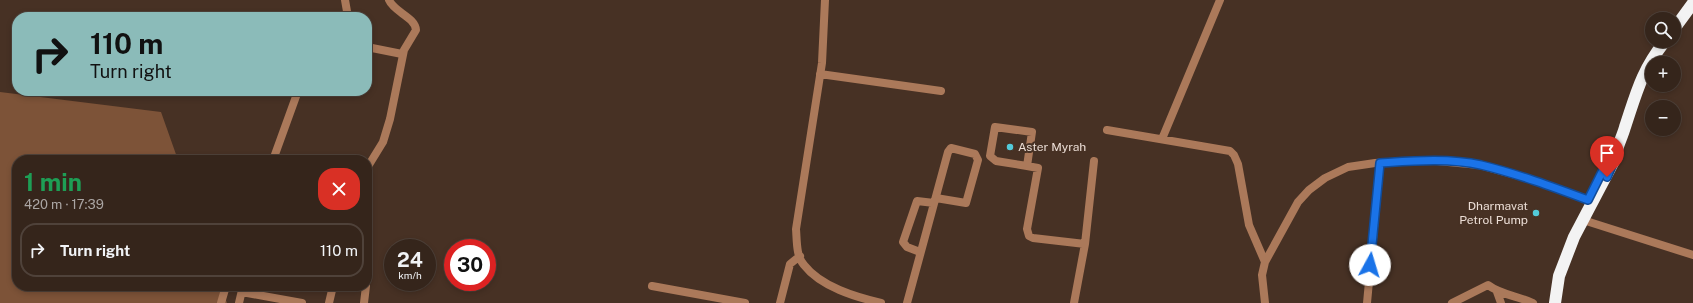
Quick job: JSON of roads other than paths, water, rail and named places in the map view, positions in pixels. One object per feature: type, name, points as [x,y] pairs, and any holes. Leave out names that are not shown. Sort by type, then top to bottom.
[{"type":"highway","points":[[1681,20],[1693,4]]},
{"type":"highway","points":[[1548,303],[1565,244],[1615,159],[1616,151],[1641,79],[1660,48]]},
{"type":"highway","points":[[1555,303],[1555,279],[1591,201]]},
{"type":"street","points":[[345,0],[347,12]]},
{"type":"street","points":[[372,47],[402,54],[415,34],[416,27],[393,7],[389,0]]},
{"type":"street","points":[[825,0],[820,74],[796,229],[798,249],[803,265],[818,278],[843,291],[881,303]]},
{"type":"street","points":[[1162,139],[1220,0]]},
{"type":"street","points":[[372,160],[383,142],[386,133],[404,50]]},
{"type":"street","points":[[820,74],[941,91]]},
{"type":"street","points":[[275,155],[296,96]]},
{"type":"street","points":[[1027,166],[1032,132],[995,127],[990,156],[992,159],[996,161],[1038,168],[1028,229],[1029,236],[1033,238],[1086,244]]},
{"type":"street","points":[[1106,130],[1225,149],[1234,155],[1249,225],[1265,262]]},
{"type":"street","points":[[907,303],[920,252],[935,200],[951,148],[976,154],[978,160],[966,203],[935,200],[917,201],[903,242],[907,247],[920,252]]},
{"type":"street","points":[[1265,303],[1262,275],[1265,262],[1298,202],[1309,190],[1325,178],[1348,167],[1427,160],[1479,165],[1530,179],[1591,201]]},
{"type":"street","points":[[1074,303],[1086,244],[1094,161]]},
{"type":"street","points":[[1367,303],[1380,163]]},
{"type":"street","points":[[1583,220],[1693,255]]},
{"type":"street","points":[[780,303],[790,264],[800,256]]},
{"type":"street","points":[[1452,303],[1488,285],[1497,292],[1520,296],[1533,303]]},
{"type":"street","points":[[652,286],[745,303]]},
{"type":"street","points":[[221,303],[225,291]]},
{"type":"street","points":[[239,303],[242,291]]},
{"type":"street","points":[[251,291],[302,303]]},
{"type":"street","points":[[329,303],[332,291]]},
{"type":"street","points":[[364,303],[365,291]]},
{"type":"street","points":[[1497,292],[1501,303]]},
{"type":"place","name":"Aster Myrah","points":[[1010,147]]},
{"type":"place","name":"Dharmavat Petrol Pump","points":[[1536,213]]}]
